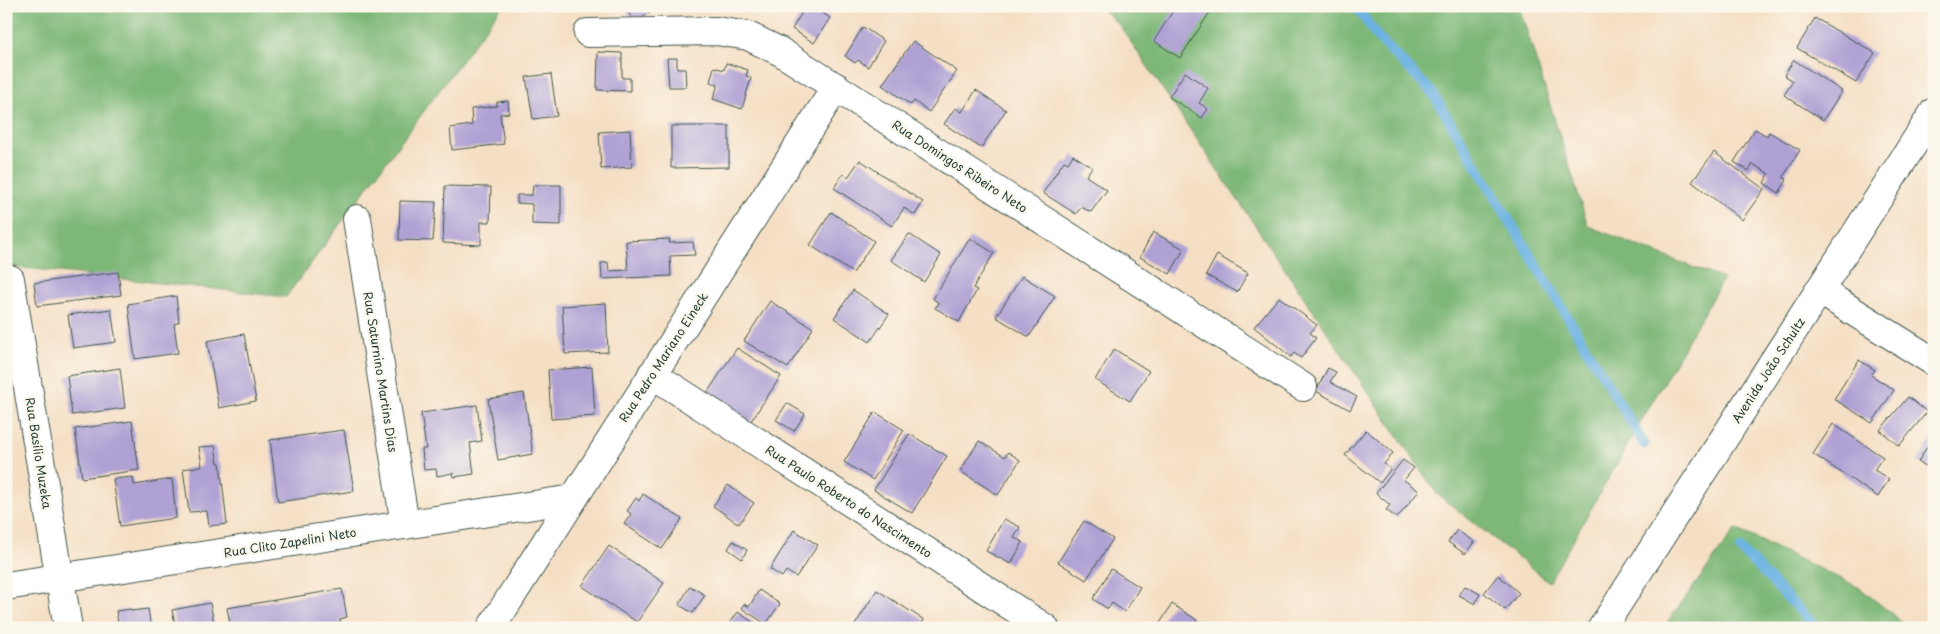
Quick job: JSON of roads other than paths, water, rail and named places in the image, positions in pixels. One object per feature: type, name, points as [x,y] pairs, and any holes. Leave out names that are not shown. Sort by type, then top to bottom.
[{"type":"street","name":"Rua Domingos Ribeiro Neto","points":[[588,33],[717,31],[748,36],[781,52],[1304,387]]},
{"type":"street","name":"Rua Pedro Mariano Eineck","points":[[491,628],[836,87]]},
{"type":"street","name":"Avenida João Schultz","points":[[1602,628],[1934,112]]},
{"type":"street","name":"Rua Saturnino Martins Dias","points":[[357,218],[405,525]]},
{"type":"street","name":"Rua Basílio Muzeka","points":[[10,279],[68,628]]},
{"type":"street","points":[[1819,290],[1934,362]]},
{"type":"street","name":"Rua Paulo Roberto do Nascimento","points":[[652,374],[1046,628]]},
{"type":"street","name":"Rua Clito Zapelini Neto","points":[[6,586],[573,499]]},
{"type":"waterway","points":[[1356,6],[1378,38],[1432,92],[1644,444]]},
{"type":"waterway","points":[[1740,549],[1817,628]]}]
